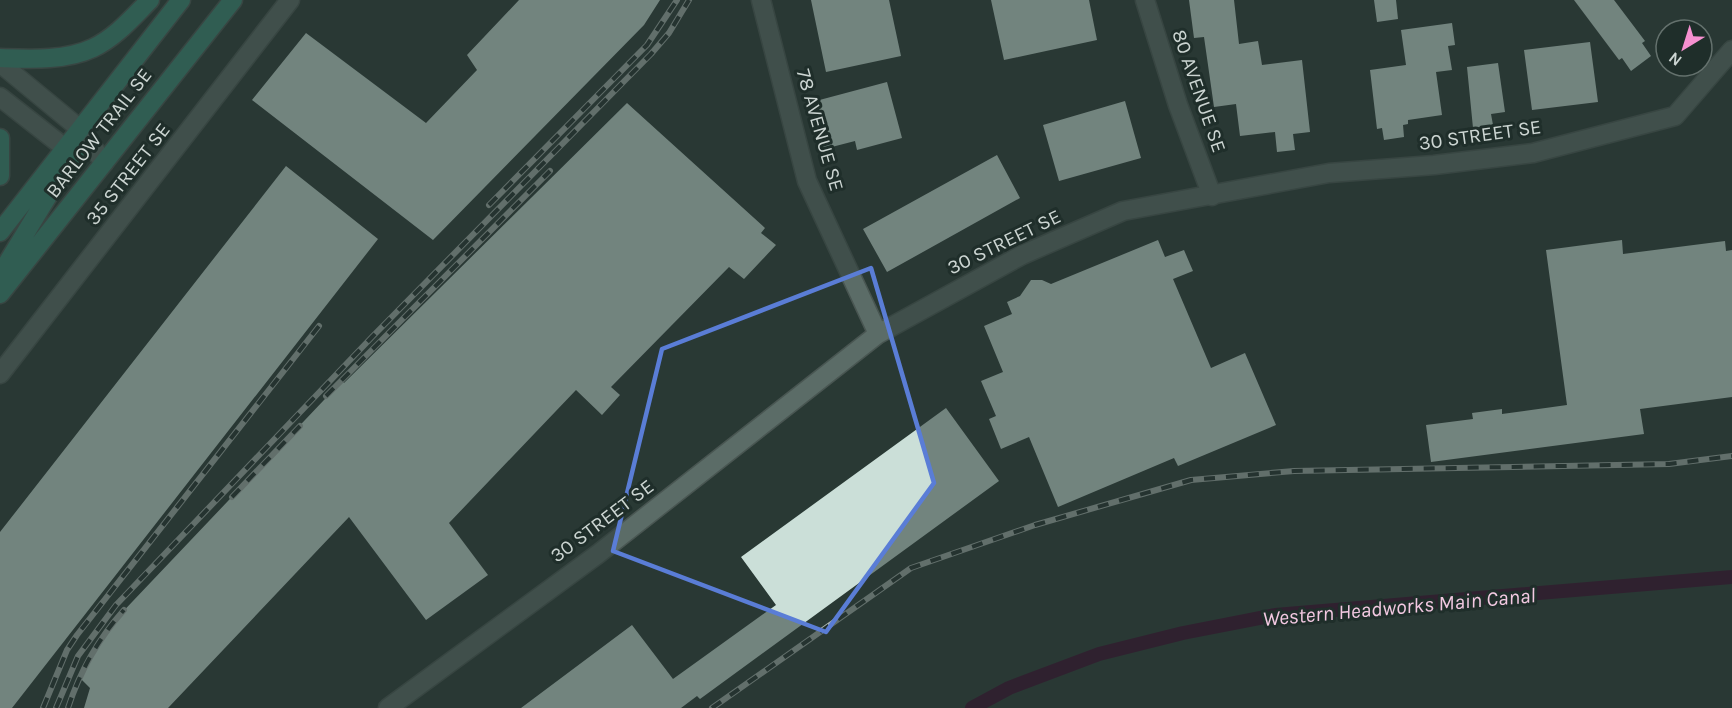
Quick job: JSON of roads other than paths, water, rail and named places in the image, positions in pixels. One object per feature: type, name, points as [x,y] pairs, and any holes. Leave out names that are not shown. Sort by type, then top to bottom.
[{"type":"main road","points":[[0,61],[62,56],[93,48],[124,26],[150,0]]},
{"type":"main road","name":"BARLOW TRAIL SE","points":[[0,232],[70,150],[80,129],[181,0]]},
{"type":"main road","name":"BARLOW TRAIL SE","points":[[0,294],[232,0]]},
{"type":"main road","points":[[0,138],[0,176]]},
{"type":"main road","points":[[0,275],[70,150]]},
{"type":"street","name":"35 STREET SE","points":[[0,374],[290,0]]},
{"type":"street","name":"78 AVENUE SE","points":[[761,0],[807,181],[878,334]]},
{"type":"street","name":"80 AVENUE SE","points":[[1145,0],[1178,105],[1212,196]]},
{"type":"street","name":"30 STREET SE","points":[[388,708],[598,554],[878,334],[1022,255],[1123,211],[1329,173],[1434,165],[1533,153],[1675,116],[1732,50]]},
{"type":"street","points":[[0,61],[80,129],[104,163]]},
{"type":"street","points":[[0,97],[70,150],[104,163]]},
{"type":"waterway","name":"Western Headworks Main Canal","points":[[972,708],[1009,688],[1099,654],[1183,633],[1275,615],[1732,577]]},
{"type":"railway","points":[[489,205],[647,45],[677,0]]},
{"type":"railway","points":[[56,708],[78,656],[116,605],[372,337],[651,54],[669,33],[689,0]]},
{"type":"railway","points":[[326,396],[550,171]]},
{"type":"railway","points":[[43,708],[67,650],[77,635],[319,326]]},
{"type":"railway","points":[[232,497],[300,426]]},
{"type":"railway","points":[[712,708],[911,568],[1035,525],[1191,480],[1294,471],[1669,464],[1732,456]]},
{"type":"railway","points":[[68,708],[91,656],[106,632],[124,610]]}]
